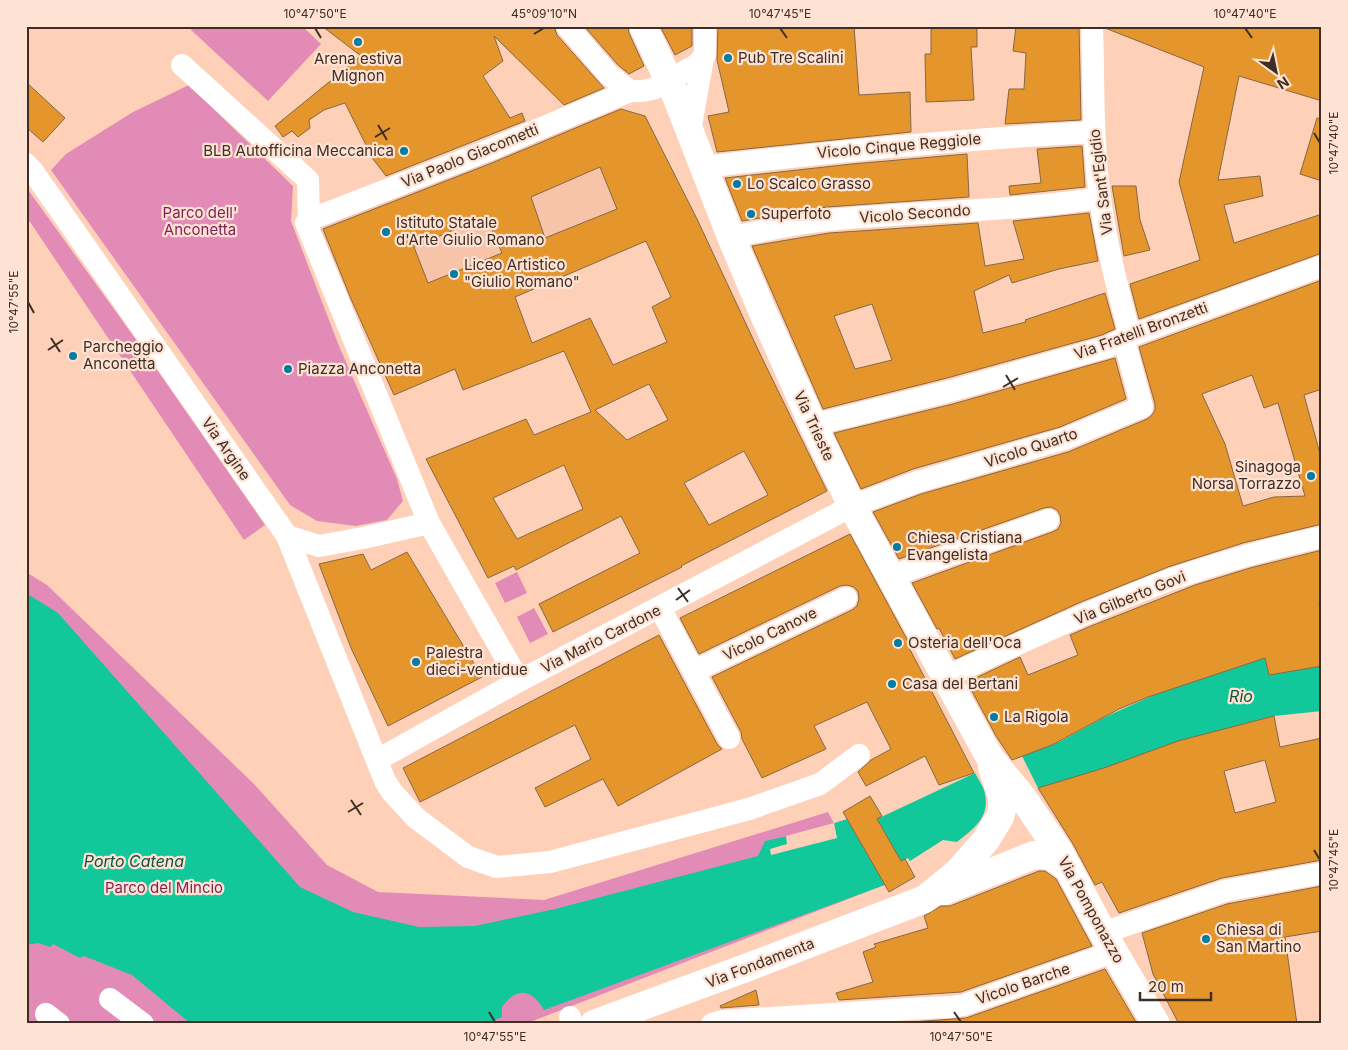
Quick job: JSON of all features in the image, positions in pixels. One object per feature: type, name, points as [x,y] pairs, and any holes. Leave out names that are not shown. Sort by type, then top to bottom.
[{"type":"main road","name":"Via Trieste","points":[[643,26],[669,80],[731,237],[813,425],[852,506],[889,577],[990,758],[1023,798]]},
{"type":"main road","name":"Via Trieste","points":[[990,758],[1002,802],[1002,810],[996,826]]},
{"type":"main road","name":"Via Pomponazzo","points":[[1023,798],[1059,851],[1108,942],[1156,1024]]},
{"type":"main road","name":"Via Fondamenta","points":[[926,899],[958,872],[996,826]]},
{"type":"main road","name":"Via Fondamenta","points":[[579,1022],[751,966],[926,899],[1034,855],[1050,856],[1067,867]]},
{"type":"street","points":[[567,26],[609,75],[630,91]]},
{"type":"street","points":[[690,131],[705,54],[705,26]]},
{"type":"street","name":"Via Sant'Egidio","points":[[1092,26],[1094,132],[1100,198],[1127,338]]},
{"type":"street","name":"Via Paolo Giacometti","points":[[309,220],[488,151],[630,91],[653,89],[696,65],[703,58]]},
{"type":"street","points":[[182,65],[308,180],[309,220],[306,223],[428,523],[519,681]]},
{"type":"street","name":"Vicolo Cinque Reggiole","points":[[704,167],[805,155],[1020,136],[1094,132]]},
{"type":"street","name":"Via Argine","points":[[26,164],[38,178],[287,536],[388,786],[416,818],[468,857],[497,867],[550,862],[749,809],[820,784],[859,755]]},
{"type":"street","name":"Vicolo Secondo","points":[[731,237],[828,220],[1052,205],[1100,198]]},
{"type":"street","name":"Via Fratelli Bronzetti","points":[[813,425],[950,391],[1107,347],[1322,266]]},
{"type":"street","name":"Vicolo Quarto","points":[[852,506],[917,482],[968,469],[1064,440],[1142,407],[1127,338]]},
{"type":"street","name":"Via Mario Cardone","points":[[377,760],[519,681],[852,506]]},
{"type":"street","points":[[889,577],[1048,520]]},
{"type":"street","points":[[287,536],[320,546],[428,523]]},
{"type":"street","name":"Via Gilberto Govi","points":[[946,677],[1069,622],[1173,579],[1274,547],[1322,537]]},
{"type":"street","name":"Vicolo Canove","points":[[694,671],[846,598]]},
{"type":"street","points":[[660,608],[729,738]]},
{"type":"street","name":"Vicolo Barche","points":[[717,1022],[951,1007],[964,1004],[1224,891],[1322,873]]},
{"type":"street","points":[[110,999],[142,1024]]},
{"type":"shaded area","name":"Liceo Artistico \"Giulio Romano\"","points":[[619,109],[645,116],[697,219],[377,355],[318,226]]},
{"type":"green space","points":[[194,26],[302,26],[321,44],[268,101],[191,30]]},
{"type":"green space","name":"Parco dell' Anconetta","points":[[189,85],[293,186],[291,221],[339,346],[397,479],[403,501],[387,520],[356,526],[317,521],[290,505],[51,170],[66,154],[133,112]]},
{"type":"green space","points":[[26,187],[137,341],[265,525],[244,540],[26,216]]},
{"type":"green space","name":"Porto Catena","points":[[26,572],[47,585],[254,784],[327,865],[378,892],[544,900],[828,812],[869,891],[525,1024],[26,1024]]},
{"type":"green space","points":[[517,572],[527,593],[505,603],[495,583]]},
{"type":"green space","points":[[534,608],[548,634],[530,643],[517,617]]},
{"type":"water","name":"Porto Catena","points":[[26,593],[58,613],[300,887],[353,912],[419,927],[475,926],[555,909],[758,856],[765,841],[807,832],[847,819],[885,885],[544,1010],[529,994],[519,993],[508,1000],[502,1007],[502,1017],[486,1024],[191,1024],[132,975],[84,956],[80,958],[53,944],[50,947],[38,943],[26,945]]},
{"type":"water","name":"Rio","points":[[1265,658],[1269,675],[1322,666],[1322,711],[1274,716],[1179,741],[1108,767],[1038,788],[1022,756],[1059,742],[1105,717],[1156,694]]},
{"type":"water","points":[[975,773],[985,794],[986,802],[983,816],[979,822],[957,842],[943,840],[910,861],[908,858],[901,861],[877,819]]},
{"type":"pier","points":[[834,823],[837,838],[771,855],[770,849],[787,844],[786,836]]},
{"type":"building","points":[[322,26],[554,26],[557,35],[604,88],[564,105],[494,36],[503,61],[483,76],[510,118],[522,113],[525,121],[386,176],[373,159],[345,103],[324,110],[309,120],[310,128],[298,137],[292,131],[283,137],[275,126],[361,56]]},
{"type":"building","points":[[584,26],[628,26],[629,33],[644,66],[629,74],[618,65]]},
{"type":"building","points":[[660,26],[692,26],[692,46],[675,55]]},
{"type":"building","points":[[718,26],[854,26],[859,95],[910,92],[911,132],[717,152],[708,116],[729,112],[717,60]]},
{"type":"building","points":[[931,26],[977,26],[977,47],[971,47],[974,100],[926,102],[925,54],[931,54]]},
{"type":"building","points":[[1016,26],[1079,26],[1081,120],[1005,124],[1009,89],[1024,89],[1026,53],[1013,51]]},
{"type":"building","points":[[1105,26],[1322,26],[1322,101],[1239,76],[1218,180],[1260,176],[1263,196],[1224,205],[1234,243],[1322,214],[1322,253],[1139,319],[1130,284],[1200,260],[1179,182],[1204,67],[1105,28]]},
{"type":"building","points":[[26,82],[65,118],[43,142],[26,127]]},
{"type":"building","points":[[621,109],[645,116],[697,219],[827,491],[553,632],[539,604],[640,553],[621,516],[516,570],[514,566],[488,578],[426,459],[526,419],[534,435],[591,412],[564,351],[463,390],[455,369],[394,395],[351,299],[323,229],[492,163]],"holes":[[[600,167],[617,209],[545,238],[531,197]],[[486,216],[502,253],[428,283],[414,247]],[[646,241],[671,297],[652,307],[667,342],[613,365],[590,318],[532,343],[515,297]],[[649,384],[668,420],[627,440],[595,410]],[[744,451],[768,495],[709,525],[684,483]],[[564,465],[583,509],[517,539],[493,498]]]},
{"type":"building","points":[[1317,118],[1322,119],[1322,181],[1300,174]]},
{"type":"building","points":[[1082,146],[1085,187],[1010,195],[1009,186],[1041,183],[1037,149]]},
{"type":"building","points":[[967,154],[969,197],[827,207],[742,221],[725,178],[852,164]]},
{"type":"building","points":[[1112,186],[1136,186],[1140,220],[1150,250],[1124,256]]},
{"type":"building","points":[[1089,213],[1098,261],[1059,269],[1012,283],[1009,275],[974,291],[983,333],[1026,322],[1025,320],[1105,293],[1115,329],[1102,335],[947,378],[823,409],[752,246],[829,233],[978,223],[985,266],[1024,259],[1013,221]],"holes":[[[872,304],[892,360],[855,369],[834,316]]]},
{"type":"building","points":[[1322,280],[1322,389],[1304,395],[1322,461],[1322,524],[1243,543],[1168,567],[1081,602],[955,659],[912,583],[1052,532],[1058,529],[1061,523],[1060,515],[1057,510],[1051,507],[1044,508],[899,559],[873,512],[921,494],[1068,452],[1147,419],[1155,410],[1155,404],[1139,347]],"holes":[[[1252,375],[1264,408],[1278,403],[1305,496],[1274,497],[1243,506],[1225,444],[1202,394]]]},
{"type":"building","points":[[1115,358],[1126,399],[1060,427],[913,469],[861,489],[834,433],[953,404]]},
{"type":"building","points":[[850,534],[909,643],[907,644],[974,773],[939,785],[925,756],[866,786],[858,772],[871,760],[891,749],[867,702],[814,726],[826,749],[762,778],[742,739],[741,732],[712,677],[852,610],[857,606],[858,592],[854,587],[840,586],[699,654],[680,618]]},
{"type":"building","points":[[1322,550],[1322,602],[1319,602],[1322,621],[1322,666],[1269,675],[1265,658],[1148,697],[1119,709],[1052,745],[1012,760],[996,736],[967,682],[1020,657],[1028,675],[1078,655],[1070,635],[1091,626],[1195,585],[1250,568]]},
{"type":"building","points":[[407,552],[482,677],[388,726],[351,648],[319,564],[363,554],[371,570]]},
{"type":"building","points":[[659,635],[717,744],[722,749],[618,806],[603,779],[545,807],[535,788],[591,759],[575,725],[420,802],[403,768]]},
{"type":"building","points":[[1274,716],[1280,747],[1322,738],[1322,860],[1222,878],[1119,913],[1102,882],[1095,885],[1073,844],[1038,788],[1104,768],[1178,741]],"holes":[[[1265,760],[1276,802],[1235,813],[1224,771]]]},
{"type":"building","points":[[870,796],[882,816],[877,819],[901,861],[905,859],[915,877],[889,892],[843,812]]},
{"type":"building","points":[[1039,871],[1045,871],[1056,879],[1092,946],[961,992],[839,1000],[836,993],[873,982],[863,952],[876,947],[874,944],[928,928],[924,916],[941,906],[950,906]]},
{"type":"building","points":[[1322,886],[1322,931],[1285,937],[1297,1024],[1179,1024],[1153,974],[1142,933],[1227,904]]},
{"type":"building","points":[[1105,969],[1137,1024],[884,1024],[966,1018]]},
{"type":"building","points":[[756,990],[759,1005],[721,1008],[720,1006]]},
{"type":"place","name":"Arena estiva Mignon","points":[[358,42]]},
{"type":"place","name":"Pub Tre Scalini","points":[[728,58]]},
{"type":"place","name":"BLB Autofficina Meccanica","points":[[404,151]]},
{"type":"place","name":"Lo Scalco Grasso","points":[[737,184]]},
{"type":"place","name":"Superfoto","points":[[751,214]]},
{"type":"place","name":"Istituto Statale d'Arte Giulio Romano","points":[[386,232]]},
{"type":"place","name":"Liceo Artistico \"Giulio Romano\"","points":[[454,274]]},
{"type":"place","name":"Parcheggio Anconetta","points":[[73,356]]},
{"type":"place","name":"Piazza Anconetta","points":[[288,369]]},
{"type":"place","name":"Sinagoga Norsa Torrazzo","points":[[1311,476]]},
{"type":"place","name":"Chiesa Cristiana Evangelista","points":[[897,547]]},
{"type":"place","name":"Osteria dell'Oca","points":[[898,643]]},
{"type":"place","name":"Palestra dieci-ventidue","points":[[416,662]]},
{"type":"place","name":"Casa del Bertani","points":[[892,684]]},
{"type":"place","name":"La Rigola","points":[[994,717]]},
{"type":"place","name":"Chiesa di San Martino","points":[[1206,939]]},
{"type":"park label","name":"Parco del Mincio","points":[[164,888]]}]
